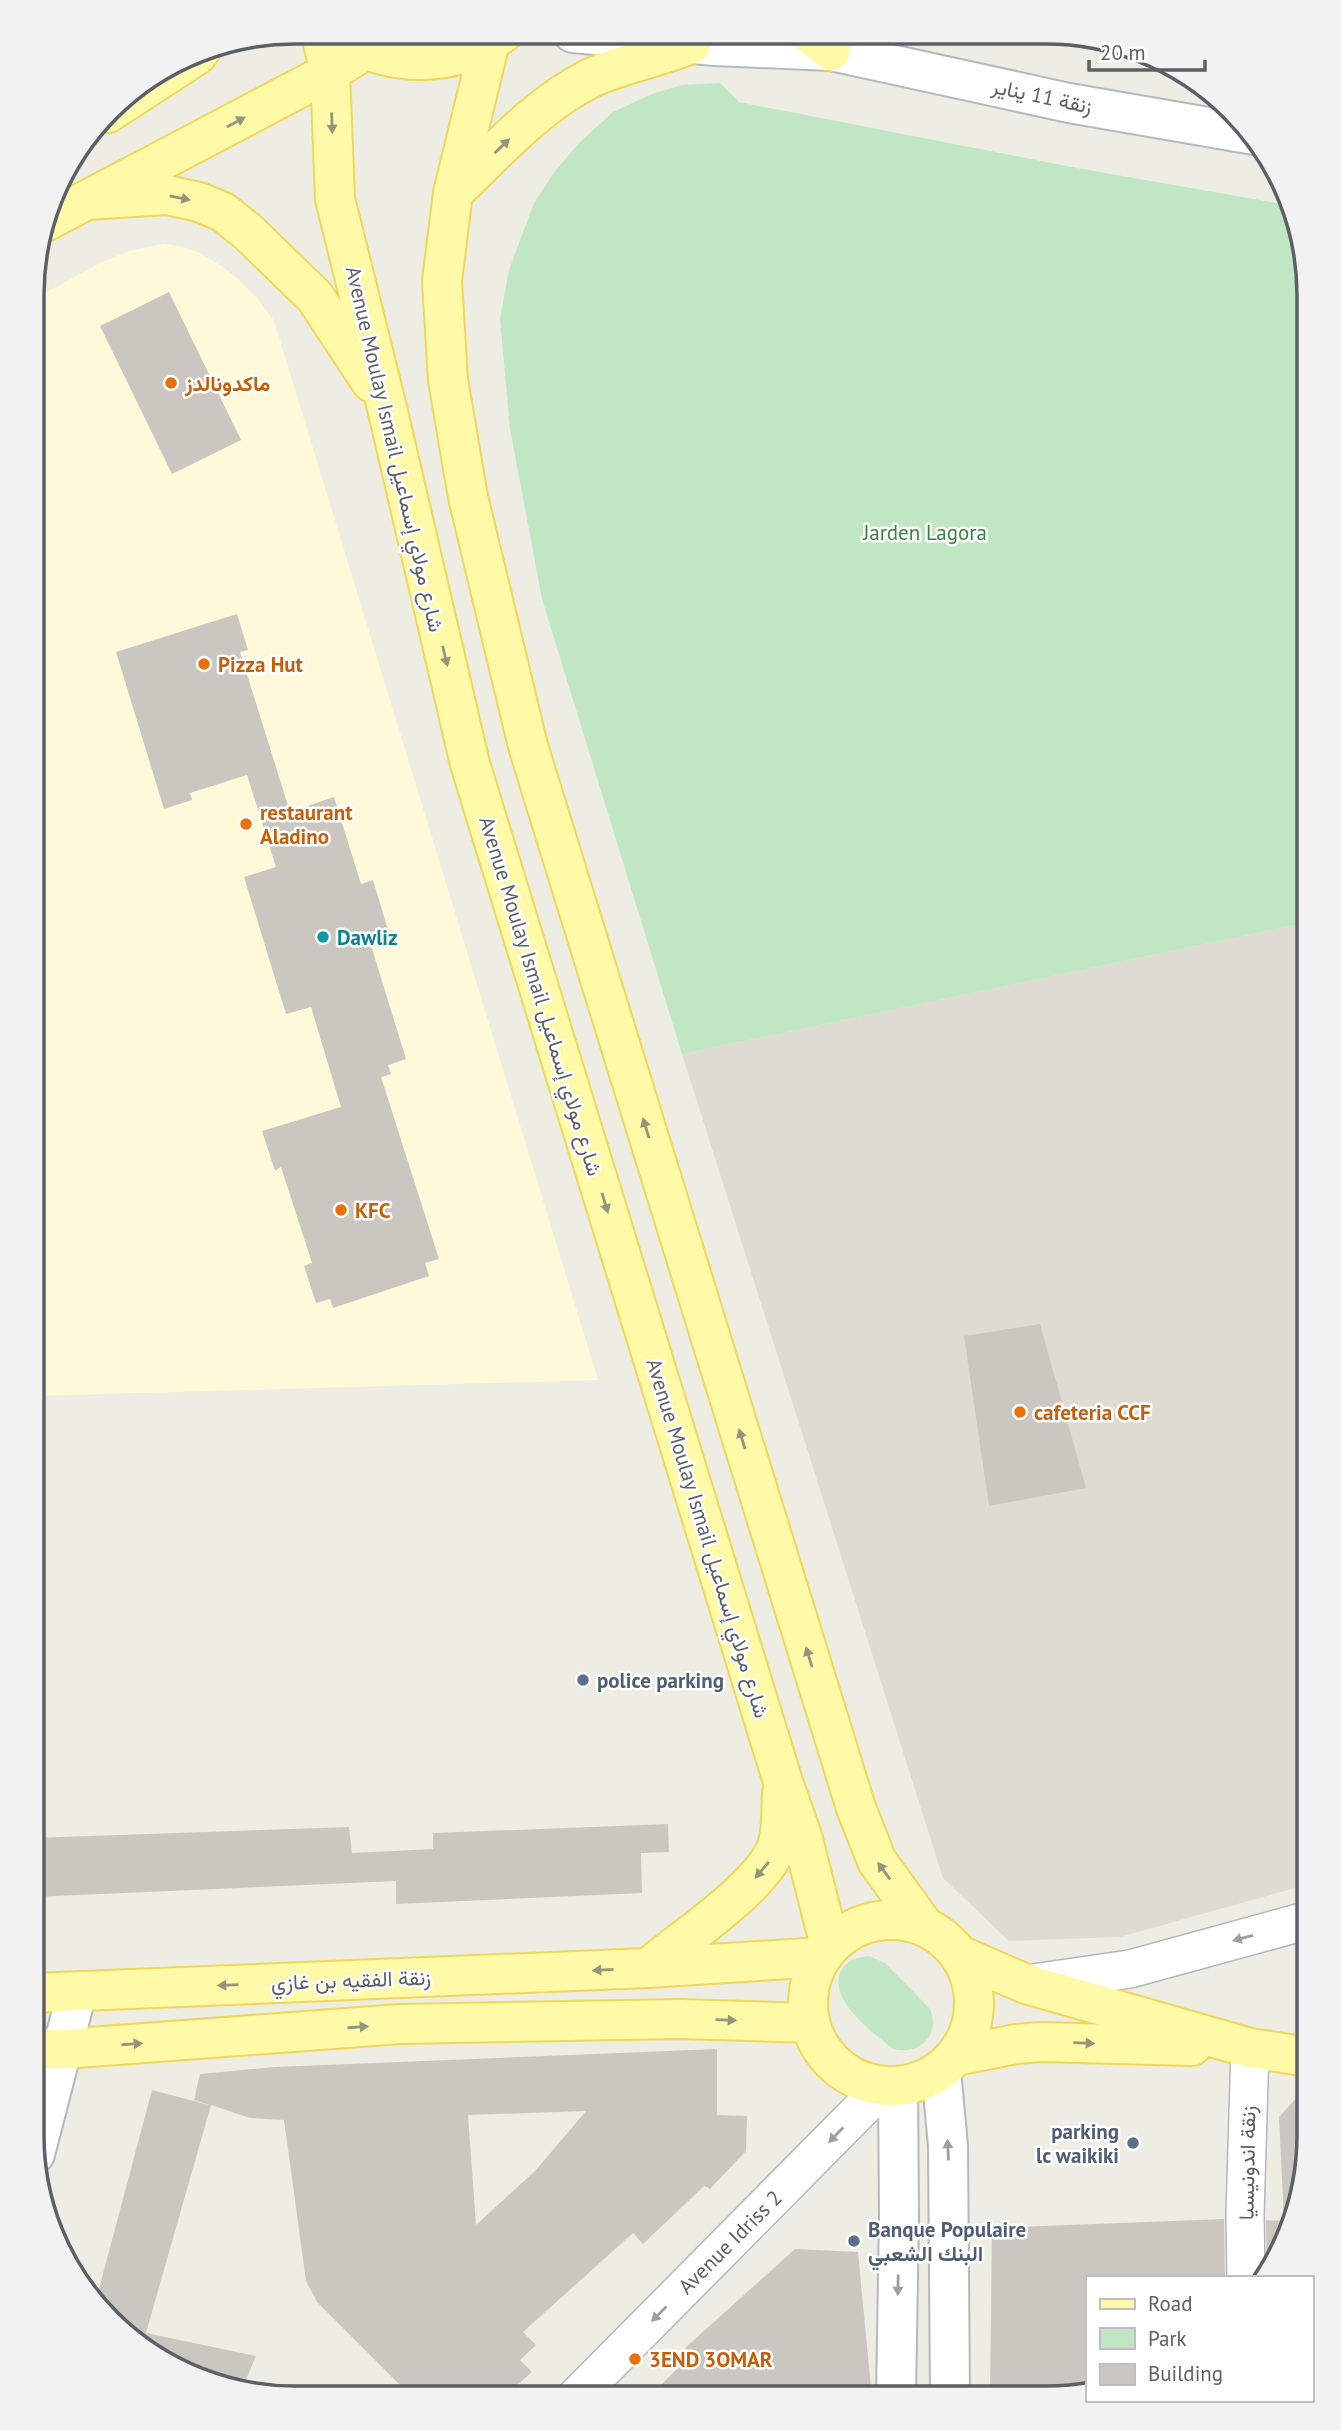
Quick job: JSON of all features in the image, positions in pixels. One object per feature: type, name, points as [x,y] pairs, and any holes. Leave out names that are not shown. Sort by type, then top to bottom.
[{"type":"main road","name":"Avenue Moulay Ismail شارع مولاي إسماعيل","points":[[323,44],[330,72],[335,199],[470,765],[783,1782],[802,1836],[826,1952]]},
{"type":"main road","points":[[56,216],[330,72],[347,44]]},
{"type":"main road","points":[[358,44],[406,61],[449,58],[480,44]]},
{"type":"main road","points":[[494,44],[453,193],[442,281],[449,380],[468,497],[528,746],[856,1808],[877,1861],[924,1926]]},
{"type":"main road","points":[[453,193],[550,103],[591,79],[691,44]]},
{"type":"main road","name":"زنقة 11 يناير","points":[[825,44],[1069,103],[1237,132]]},
{"type":"main road","points":[[87,200],[167,195],[199,202],[223,212],[247,231],[315,297],[387,408]]},
{"type":"main road","points":[[659,1967],[767,1867],[778,1843],[783,1782]]},
{"type":"main road","points":[[950,2386],[949,2063],[966,2041],[974,2002],[970,1977],[959,1955],[943,1938],[924,1926],[899,1920],[874,1921],[850,1930],[826,1952],[811,1978],[807,2000],[810,2023],[817,2043],[829,2060],[845,2073],[863,2082],[891,2086],[922,2080],[949,2063],[1016,2044],[1041,2042],[1250,2048],[1297,2055]]},
{"type":"main road","name":"زنقة الفقيه بن غازي","points":[[44,1993],[659,1967],[826,1952]]},
{"type":"main road","points":[[959,1955],[1026,1984],[1250,2048]]},
{"type":"main road","points":[[44,2079],[48,2049],[77,1992]]},
{"type":"main road","points":[[48,2049],[400,2024],[665,2019],[810,2023]]},
{"type":"main road","points":[[891,2086],[899,2216],[896,2386]]},
{"type":"street","points":[[1026,1984],[1129,1969],[1297,1923]]},
{"type":"street","name":"زنقة اندونيسيا","points":[[1246,2276],[1250,2048]]},
{"type":"street","name":"Avenue Idriss 2","points":[[587,2386],[891,2086]]},
{"type":"shaded area","points":[[163,244],[200,253],[238,279],[258,299],[274,321],[598,1380],[44,1396],[44,294],[100,263],[129,251]]},
{"type":"shaded area","points":[[1297,925],[1297,1887],[1120,1937],[1009,1941],[943,1878],[682,1054]]},
{"type":"green space","name":"Jarden Lagora","points":[[720,83],[739,102],[1077,168],[1280,204],[1289,230],[1297,278],[1297,925],[682,1054],[542,599],[510,429],[500,319],[509,270],[534,203],[555,171],[579,143],[613,112],[652,94],[682,85]]},
{"type":"green space","points":[[869,1956],[885,1963],[930,2009],[933,2027],[930,2035],[919,2046],[903,2050],[893,2049],[864,2025],[846,2004],[838,1982],[841,1971],[853,1960]]},
{"type":"building","name":"ماكدونالدز","points":[[169,292],[241,440],[172,474],[100,326]]},
{"type":"building","points":[[237,614],[248,650],[240,652],[290,812],[334,797],[361,884],[373,880],[389,933],[369,939],[406,1059],[388,1065],[391,1074],[381,1077],[439,1259],[425,1263],[429,1276],[333,1308],[330,1299],[316,1303],[304,1266],[312,1263],[281,1167],[275,1171],[262,1131],[341,1107],[311,1007],[286,1014],[244,877],[276,867],[247,775],[190,793],[192,800],[164,809],[116,652]]},
{"type":"building","name":"cafeteria CCF","points":[[1040,1324],[1086,1488],[989,1506],[964,1336]]},
{"type":"building","points":[[668,1824],[669,1852],[641,1853],[642,1893],[396,1904],[396,1881],[44,1896],[44,1838],[349,1827],[352,1853],[433,1849],[433,1833]]},
{"type":"building","points":[[717,2049],[717,2115],[747,2116],[746,2151],[710,2189],[704,2186],[643,2244],[633,2233],[523,2332],[536,2345],[520,2360],[532,2372],[516,2386],[401,2386],[317,2302],[306,2281],[284,2120],[250,2118],[211,2105],[146,2333],[256,2356],[245,2381],[214,2373],[169,2353],[129,2324],[98,2291],[152,2090],[209,2105],[194,2100],[200,2074],[275,2067]],"holes":[[[586,2111],[536,2170],[476,2225],[468,2115]]]},
{"type":"building","points":[[1297,2097],[1297,2152],[1284,2217],[1279,2117]]},
{"type":"building","points":[[1224,2219],[1225,2276],[1086,2276],[1086,2383],[1063,2386],[990,2386],[992,2228]]},
{"type":"building","points":[[1266,2220],[1282,2221],[1267,2255]]},
{"type":"building","points":[[795,2249],[858,2252],[871,2386],[660,2386],[692,2354],[685,2348]]},
{"type":"place","name":"ماكدونالدز","points":[[171,383]]},
{"type":"place","name":"Pizza Hut","points":[[204,664]]},
{"type":"place","name":"restaurant Aladino","points":[[246,824]]},
{"type":"place","name":"Dawliz","points":[[323,937]]},
{"type":"place","name":"KFC","points":[[341,1210]]},
{"type":"place","name":"cafeteria CCF","points":[[1020,1412]]},
{"type":"place","name":"police parking","points":[[583,1680]]},
{"type":"place","name":"parking lc waikiki","points":[[1133,2143]]},
{"type":"place","name":"Banque Populaire البنك الشعبي","points":[[854,2241]]},
{"type":"place","name":"3END 3OMAR","points":[[635,2359]]}]
